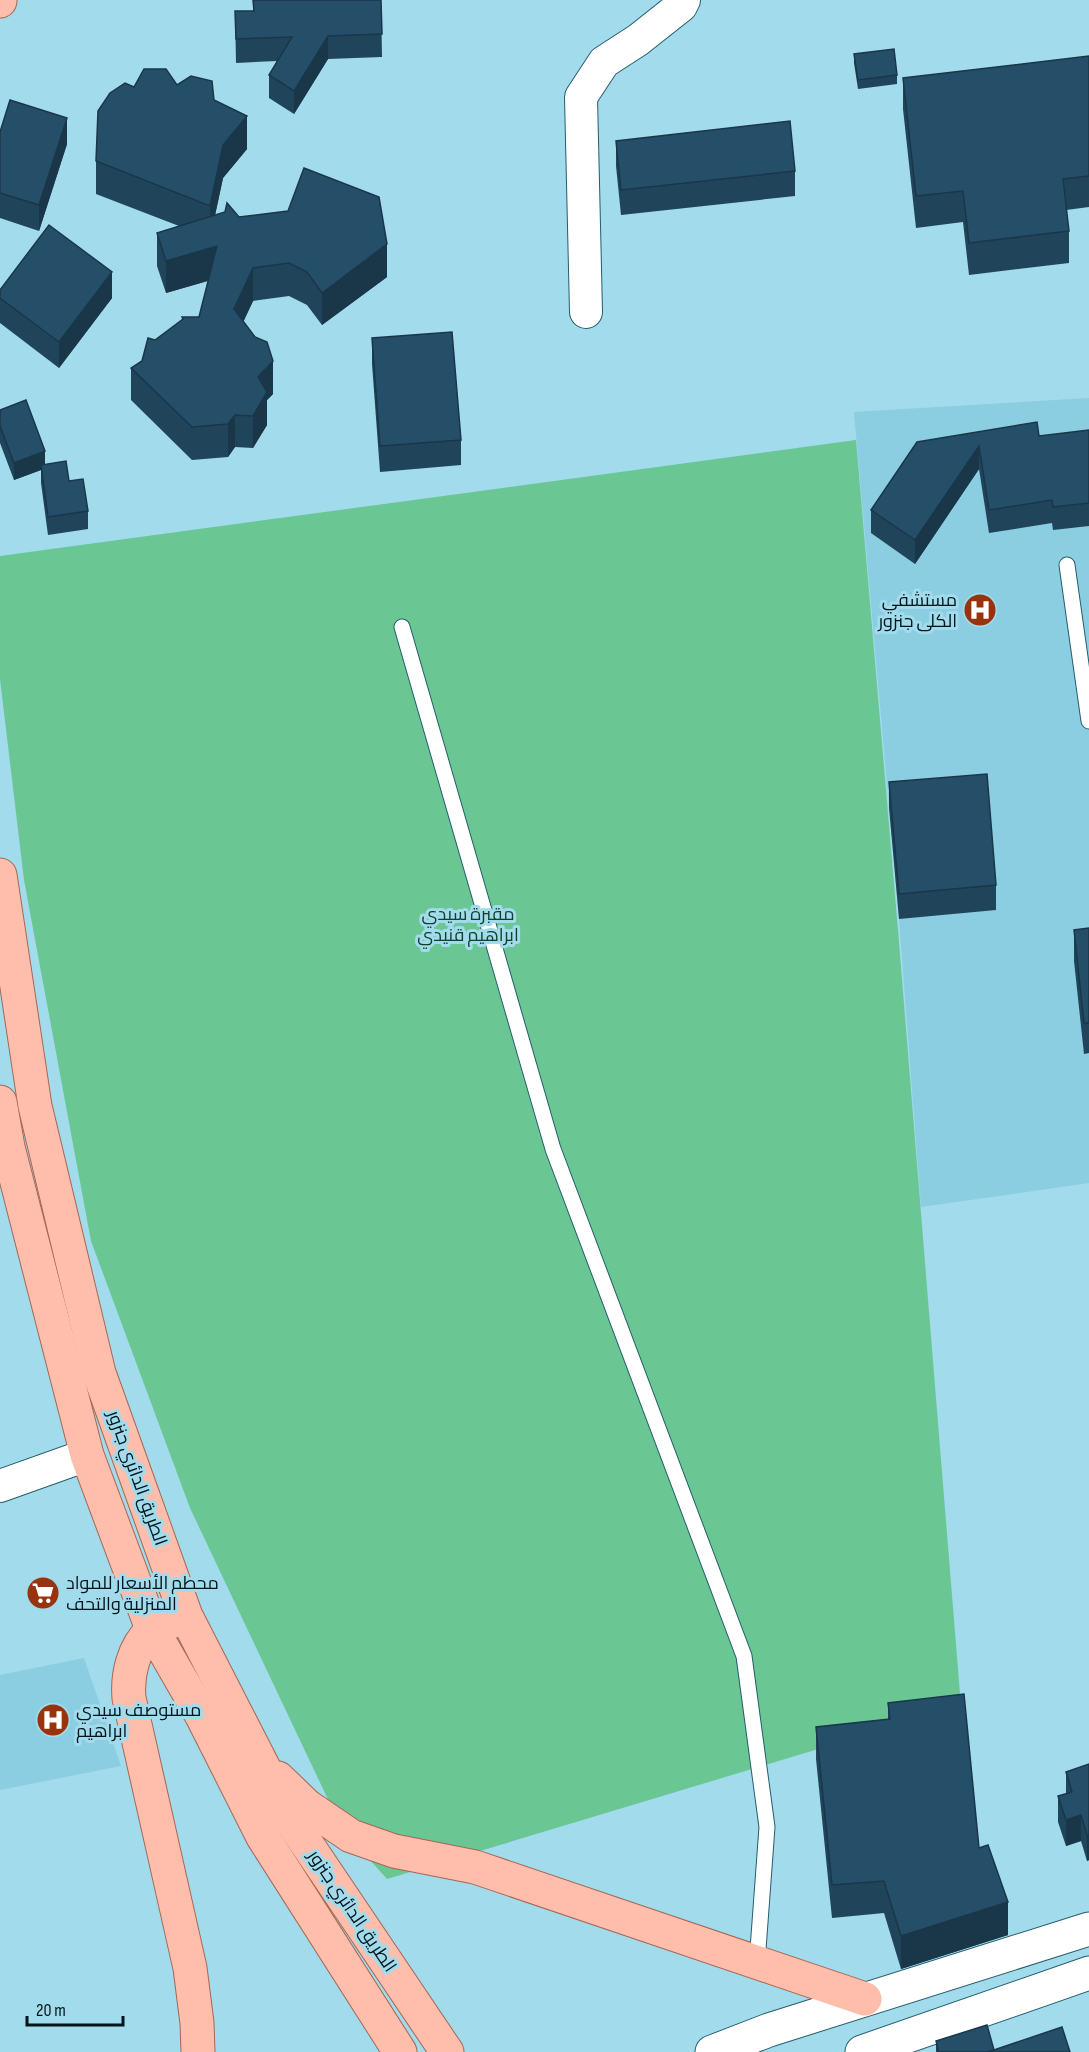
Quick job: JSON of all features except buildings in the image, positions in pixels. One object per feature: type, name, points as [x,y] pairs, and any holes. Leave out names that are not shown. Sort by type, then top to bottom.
[{"type":"main road","name":"الطريق الدائري جنزور","points":[[0,875],[35,1106],[99,1373],[186,1616],[290,1820],[447,2052]]},
{"type":"main road","name":"الطريق الدائري جنزور","points":[[0,1102],[8,1147],[87,1455],[152,1629],[202,1716],[263,1837],[400,2052]]},
{"type":"main road","points":[[186,1616],[152,1629],[132,1661],[129,1674],[129,1698],[190,1968],[198,2052]]},
{"type":"main road","points":[[262,1762],[307,1806],[351,1836],[394,1851],[475,1867],[757,1963],[877,1995]]},
{"type":"street","points":[[586,312],[581,97],[604,62],[638,40],[681,6],[684,0]]},
{"type":"street","points":[[0,1486],[87,1455]]},
{"type":"street","points":[[712,2052],[769,2030],[1089,1929]]},
{"type":"street","points":[[862,2052],[1089,1972]]},
{"type":"street","points":[[877,1995],[901,2038]]},
{"type":"lane","points":[[1067,565],[1089,721]]},
{"type":"lane","points":[[402,627],[553,1149],[744,1656],[767,1827],[757,1963]]},
{"type":"shaded area","name":"مستشفي الكلى جنزور","points":[[1089,398],[1089,1183],[921,1207],[899,919],[854,412]]},
{"type":"shaded area","name":"مستوصف سيدي ابراهيم","points":[[84,1658],[121,1766],[0,1790],[0,1675]]},
{"type":"green space","name":"مقبرة سيدي ابراهيم قنيدي","points":[[856,440],[961,1706],[387,1879],[342,1829],[190,1508],[91,1241],[24,880],[0,679],[0,556]]},
{"type":"place","name":"مستشفي الكلى جنزور","points":[[980,610]]},
{"type":"place","name":"محطم الأسعار للمواد المنزلية والتحف","points":[[43,1593]]},
{"type":"place","name":"مستوصف سيدي ابراهيم","points":[[53,1720]]}]
